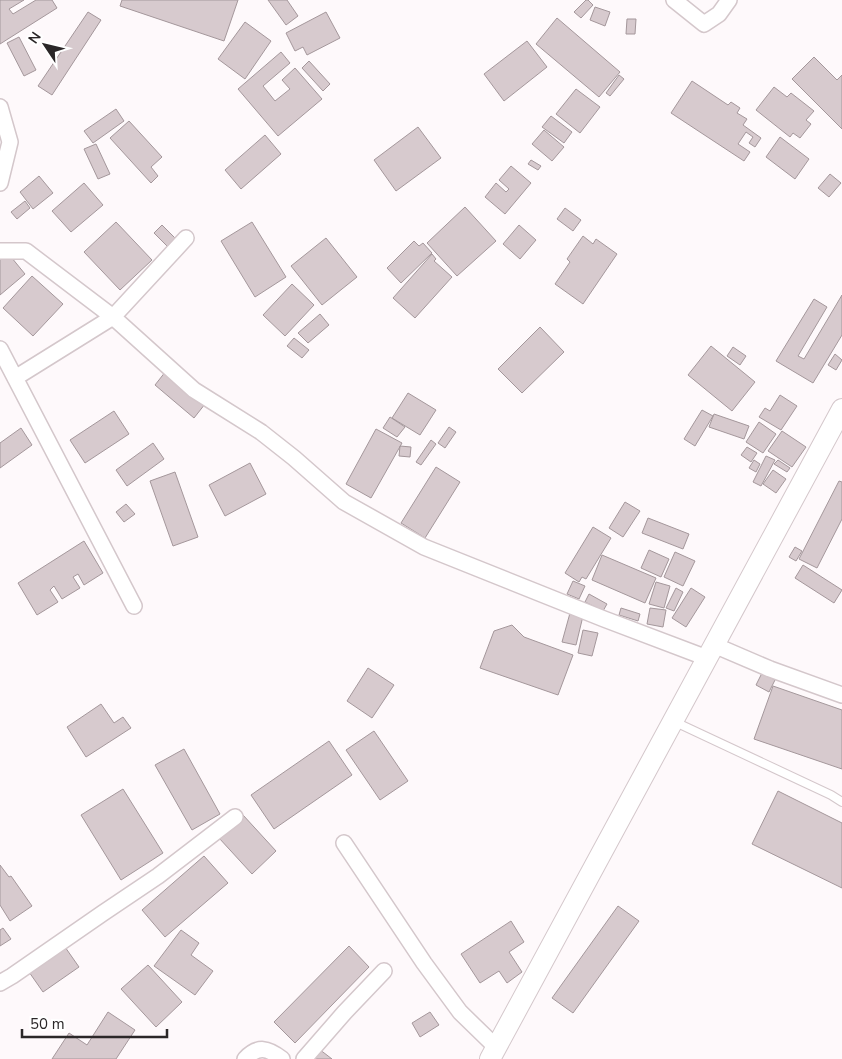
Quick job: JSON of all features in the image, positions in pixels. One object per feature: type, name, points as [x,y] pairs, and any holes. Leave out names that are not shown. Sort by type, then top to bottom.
[{"type":"street","points":[[674,0],[704,24],[719,14],[728,0]]},
{"type":"street","points":[[0,107],[10,142],[0,183]]},
{"type":"street","points":[[15,378],[114,317],[186,238]]},
{"type":"street","points":[[0,251],[26,251],[114,317],[194,390],[261,432],[344,502],[424,547],[604,620],[770,669],[842,695]]},
{"type":"street","points":[[0,349],[134,606]]},
{"type":"street","points":[[344,843],[424,963],[493,1053],[842,409]]},
{"type":"street","points":[[0,983],[158,876],[235,817]]},
{"type":"street","points":[[304,1059],[384,971]]},
{"type":"street","points":[[245,1059],[262,1049],[268,1050],[282,1059]]},
{"type":"lane","points":[[673,721],[831,795],[842,802]]},
{"type":"building","points":[[0,0],[24,0],[9,9],[13,14],[36,0],[52,0],[57,8],[0,44]]},
{"type":"building","points":[[122,0],[238,0],[224,41],[120,6]]},
{"type":"building","points":[[268,0],[287,0],[298,16],[286,25]]},
{"type":"building","points":[[586,0],[593,5],[581,18],[574,12]]},
{"type":"building","points":[[595,7],[610,12],[605,26],[590,20]]},
{"type":"building","points":[[88,12],[101,20],[52,95],[38,86]]},
{"type":"building","points":[[326,12],[340,38],[307,55],[303,47],[295,51],[286,33]]},
{"type":"building","points":[[557,18],[620,72],[599,97],[536,44]]},
{"type":"building","points":[[627,19],[636,19],[635,34],[626,34]]},
{"type":"building","points":[[245,22],[271,41],[245,79],[218,59]]},
{"type":"building","points":[[19,37],[36,70],[24,76],[7,43]]},
{"type":"building","points":[[527,41],[547,67],[504,101],[484,74]]},
{"type":"building","points":[[281,52],[290,63],[263,86],[275,101],[290,89],[282,80],[295,68],[322,99],[278,136],[238,89]]},
{"type":"building","points":[[814,57],[837,80],[842,75],[842,129],[792,79]]},
{"type":"building","points":[[309,61],[330,84],[323,91],[302,68]]},
{"type":"building","points":[[619,75],[624,79],[610,96],[606,93]]},
{"type":"building","points":[[692,81],[728,105],[731,102],[740,108],[737,113],[747,119],[743,125],[761,138],[755,147],[749,143],[753,137],[746,132],[738,144],[750,152],[744,161],[671,113]]},
{"type":"building","points":[[774,87],[787,97],[791,93],[814,111],[806,120],[811,124],[800,138],[793,133],[790,137],[756,110]]},
{"type":"building","points":[[576,89],[600,107],[580,133],[556,114]]},
{"type":"building","points":[[116,109],[124,121],[93,143],[84,131]]},
{"type":"building","points":[[551,116],[572,132],[564,143],[542,127]]},
{"type":"building","points":[[129,121],[162,157],[151,167],[158,176],[151,183],[110,138]]},
{"type":"building","points":[[418,127],[441,158],[396,191],[374,160]]},
{"type":"building","points":[[544,130],[564,147],[552,161],[532,144]]},
{"type":"building","points":[[265,135],[281,154],[241,189],[225,170]]},
{"type":"building","points":[[780,137],[809,159],[795,179],[766,157]]},
{"type":"building","points":[[96,144],[110,174],[98,179],[84,149]]},
{"type":"building","points":[[531,160],[541,166],[538,170],[528,164]]},
{"type":"building","points":[[511,166],[531,183],[505,214],[485,197],[496,183],[506,192],[509,189],[499,180]]},
{"type":"building","points":[[830,174],[841,183],[829,197],[818,188]]},
{"type":"building","points":[[39,176],[53,193],[33,209],[20,192]]},
{"type":"building","points":[[84,183],[103,205],[71,232],[52,211]]},
{"type":"building","points":[[25,201],[30,208],[17,219],[11,212]]},
{"type":"building","points":[[465,207],[496,241],[457,276],[427,243]]},
{"type":"building","points":[[565,208],[581,220],[573,231],[557,219]]},
{"type":"building","points":[[116,222],[152,260],[120,290],[84,252]]},
{"type":"building","points":[[252,222],[286,277],[255,297],[221,241]]},
{"type":"building","points":[[162,225],[176,239],[168,247],[154,233]]},
{"type":"building","points":[[519,225],[536,240],[520,259],[503,244]]},
{"type":"building","points":[[583,236],[593,244],[596,239],[617,254],[583,304],[555,284],[570,262],[567,259]]},
{"type":"building","points":[[326,238],[357,277],[322,305],[291,266]]},
{"type":"building","points":[[414,241],[419,246],[423,243],[432,253],[401,283],[387,268]]},
{"type":"building","points":[[7,252],[25,274],[0,295],[0,258]]},
{"type":"building","points":[[432,254],[436,259],[434,261],[452,277],[415,318],[393,298]]},
{"type":"building","points":[[32,276],[63,304],[33,336],[3,308]]},
{"type":"building","points":[[292,284],[314,305],[285,336],[263,315]]},
{"type":"building","points":[[842,295],[842,335],[813,383],[776,361],[814,299],[827,307],[798,356],[804,359]]},
{"type":"building","points":[[320,314],[329,325],[308,343],[298,333]]},
{"type":"building","points":[[540,327],[564,352],[522,393],[498,369]]},
{"type":"building","points":[[294,338],[309,350],[302,358],[287,346]]},
{"type":"building","points":[[711,346],[755,382],[732,411],[688,375]]},
{"type":"building","points":[[733,347],[746,356],[740,365],[727,356]]},
{"type":"building","points":[[835,354],[842,360],[836,370],[828,365]]},
{"type":"building","points":[[166,371],[205,404],[194,418],[155,385]]},
{"type":"building","points":[[408,393],[436,410],[420,435],[392,418]]},
{"type":"building","points":[[780,395],[797,406],[781,430],[759,417],[765,408],[770,411]]},
{"type":"building","points":[[702,410],[713,416],[695,446],[684,439]]},
{"type":"building","points":[[114,411],[129,434],[85,463],[70,440]]},
{"type":"building","points":[[714,414],[749,426],[744,439],[709,427]]},
{"type":"building","points":[[390,417],[405,427],[397,437],[383,428]]},
{"type":"building","points":[[759,422],[776,434],[763,453],[746,442]]},
{"type":"building","points":[[449,427],[456,432],[445,448],[438,443]]},
{"type":"building","points":[[21,428],[32,445],[0,468],[0,443]]},
{"type":"building","points":[[376,429],[402,443],[371,498],[346,484]]},
{"type":"building","points":[[782,431],[806,447],[792,467],[768,451]]},
{"type":"building","points":[[431,440],[436,444],[421,465],[416,462]]},
{"type":"building","points":[[153,443],[164,459],[127,486],[116,470]]},
{"type":"building","points":[[400,446],[411,447],[410,457],[399,456]]},
{"type":"building","points":[[747,447],[757,453],[751,462],[741,455]]},
{"type":"building","points":[[766,456],[775,460],[761,486],[753,482]]},
{"type":"building","points":[[754,460],[760,464],[756,472],[749,468]]},
{"type":"building","points":[[778,460],[790,468],[787,472],[774,464]]},
{"type":"building","points":[[250,463],[266,494],[225,516],[209,485]]},
{"type":"building","points":[[436,467],[460,482],[425,538],[401,523]]},
{"type":"building","points":[[773,470],[786,479],[776,493],[763,484]]},
{"type":"building","points":[[175,472],[198,537],[173,546],[150,481]]},
{"type":"building","points":[[839,481],[842,482],[842,519],[817,568],[799,559]]},
{"type":"building","points":[[625,502],[640,511],[623,537],[609,528]]},
{"type":"building","points":[[126,504],[135,514],[124,522],[116,512]]},
{"type":"building","points":[[648,518],[689,534],[683,549],[642,533]]},
{"type":"building","points":[[593,527],[611,538],[586,579],[582,577],[579,582],[565,573]]},
{"type":"building","points":[[84,541],[103,573],[84,585],[78,574],[73,577],[80,588],[62,599],[54,586],[50,590],[58,602],[37,615],[18,583]]},
{"type":"building","points":[[795,547],[802,551],[796,561],[789,557]]},
{"type":"building","points":[[649,550],[669,559],[661,577],[641,568]]},
{"type":"building","points":[[675,552],[695,561],[683,586],[664,577]]},
{"type":"building","points":[[602,555],[656,578],[645,603],[592,580]]},
{"type":"building","points":[[803,565],[842,590],[834,603],[795,578]]},
{"type":"building","points":[[573,581],[585,586],[579,599],[567,594]]},
{"type":"building","points":[[656,582],[670,586],[664,608],[649,604]]},
{"type":"building","points":[[676,588],[683,592],[674,611],[666,608]]},
{"type":"building","points":[[691,588],[705,597],[686,627],[672,618]]},
{"type":"building","points":[[589,594],[607,604],[603,611],[585,602]]},
{"type":"building","points":[[621,608],[640,614],[638,621],[619,615]]},
{"type":"building","points":[[650,608],[666,610],[663,627],[647,624]]},
{"type":"building","points":[[570,613],[583,616],[576,645],[562,642]]},
{"type":"building","points":[[512,625],[524,637],[573,655],[558,695],[480,668],[494,631]]},
{"type":"building","points":[[583,630],[598,633],[592,656],[578,653]]},
{"type":"building","points":[[368,668],[394,685],[372,718],[347,701]]},
{"type":"building","points":[[762,673],[775,680],[769,692],[756,685]]},
{"type":"building","points":[[773,686],[842,710],[842,769],[754,739]]},
{"type":"building","points":[[101,704],[114,723],[123,717],[131,728],[86,757],[67,727]]},
{"type":"building","points":[[374,731],[408,781],[380,800],[346,750]]},
{"type":"building","points":[[329,741],[352,775],[274,829],[251,795]]},
{"type":"building","points":[[184,749],[220,814],[192,830],[155,765]]},
{"type":"building","points":[[123,789],[163,853],[121,880],[81,815]]},
{"type":"building","points":[[778,791],[842,823],[842,888],[752,844]]},
{"type":"building","points":[[243,815],[276,851],[252,874],[219,838]]},
{"type":"building","points":[[204,856],[228,883],[165,937],[142,910]]},
{"type":"building","points":[[0,865],[9,877],[11,876],[32,906],[10,921],[0,905]]},
{"type":"building","points":[[618,906],[639,921],[573,1013],[552,998]]},
{"type":"building","points":[[511,921],[524,942],[509,952],[522,972],[507,983],[499,971],[480,983],[461,954]]},
{"type":"building","points":[[3,928],[11,939],[0,946],[0,930]]},
{"type":"building","points":[[181,930],[199,943],[191,955],[213,971],[195,995],[154,966]]},
{"type":"building","points":[[349,946],[369,967],[295,1043],[274,1022]]},
{"type":"building","points":[[65,947],[79,967],[43,992],[29,972]]},
{"type":"building","points":[[148,965],[182,1002],[156,1027],[121,989]]},
{"type":"building","points":[[108,1012],[135,1030],[116,1059],[52,1059],[69,1033],[87,1045]]},
{"type":"building","points":[[430,1012],[439,1025],[420,1037],[412,1023]]},
{"type":"building","points":[[319,1049],[332,1059],[311,1059]]}]
